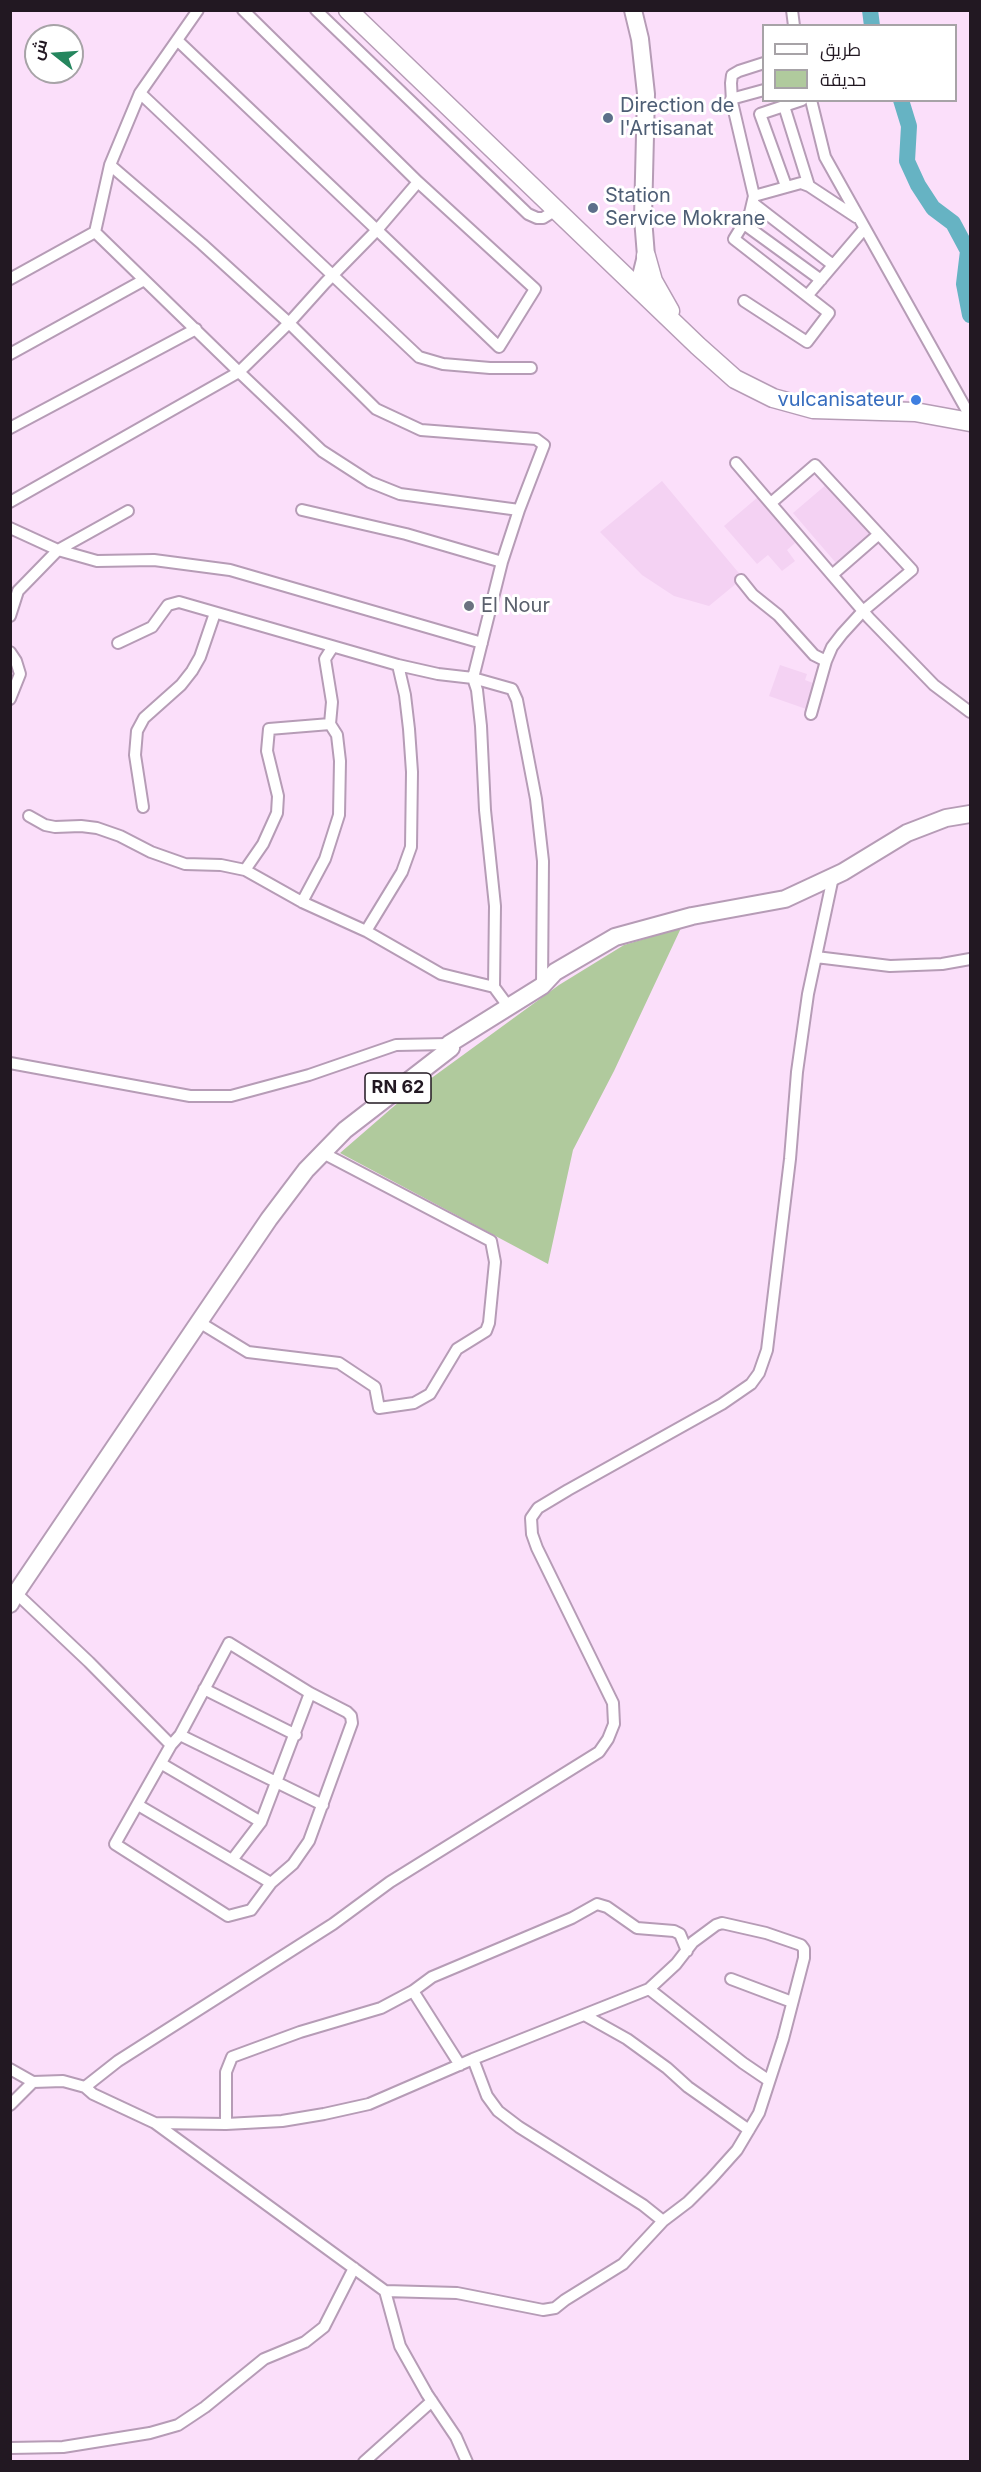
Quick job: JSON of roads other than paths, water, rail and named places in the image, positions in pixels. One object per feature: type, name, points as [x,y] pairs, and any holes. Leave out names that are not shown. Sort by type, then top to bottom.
[{"type":"highway","points":[[348,10],[735,379],[773,398],[813,409],[890,411],[943,416],[970,422]]},
{"type":"highway","points":[[646,256],[659,292],[680,328]]},
{"type":"main road","points":[[630,281],[641,276],[646,256],[643,219],[646,94],[640,39],[633,10]]},
{"type":"main road","points":[[630,281],[643,219]]},
{"type":"main road","name":"RN 62","points":[[13,1598],[269,1219],[306,1170],[345,1130],[450,1047],[449,1044],[542,986],[555,972],[615,937],[692,916],[784,899],[833,877],[907,833],[946,818],[970,814]]},
{"type":"street","points":[[10,279],[95,232],[110,165],[140,93],[198,10]]},
{"type":"street","points":[[243,10],[418,182],[535,289],[498,347],[490,368]]},
{"type":"street","points":[[316,10],[528,214],[543,218],[556,210]]},
{"type":"street","points":[[177,40],[498,347]]},
{"type":"street","points":[[372,64],[387,49]]},
{"type":"street","points":[[744,301],[807,342],[829,313],[734,239],[744,224],[754,200],[731,99],[732,75],[762,64]]},
{"type":"street","points":[[731,99],[762,91]]},
{"type":"street","points":[[140,93],[331,277],[419,357],[442,364],[490,368],[531,368]]},
{"type":"street","points":[[786,186],[760,114],[796,102]]},
{"type":"street","points":[[811,102],[825,157],[970,416]]},
{"type":"street","points":[[784,106],[810,186]]},
{"type":"street","points":[[446,135],[461,119]]},
{"type":"street","points":[[110,165],[202,244],[289,324],[376,409],[421,430],[536,439],[544,445],[502,562],[473,678],[477,690],[481,726],[485,810],[495,906],[494,987],[508,1006]]},
{"type":"street","points":[[10,502],[239,372],[289,324],[377,230],[418,182]]},
{"type":"street","points":[[754,200],[786,186],[801,183],[810,186],[861,224]]},
{"type":"street","points":[[754,200],[833,265]]},
{"type":"street","points":[[744,224],[821,280]]},
{"type":"street","points":[[807,296],[833,265],[861,224]]},
{"type":"street","points":[[95,232],[322,451],[370,482],[400,494],[519,510]]},
{"type":"street","points":[[10,354],[144,280]]},
{"type":"street","points":[[10,428],[196,329]]},
{"type":"street","points":[[736,463],[863,612],[934,685],[970,712]]},
{"type":"street","points":[[771,503],[815,465],[912,570],[863,612],[832,647],[812,714]]},
{"type":"street","points":[[302,510],[406,534],[502,562]]},
{"type":"street","points":[[10,616],[18,591],[58,550],[128,511]]},
{"type":"street","points":[[10,528],[58,550],[98,561],[154,560],[230,570],[482,642]]},
{"type":"street","points":[[832,575],[879,534]]},
{"type":"street","points":[[741,580],[753,595],[778,615],[814,655],[826,662]]},
{"type":"street","points":[[118,643],[152,627],[168,605],[179,602],[332,648],[438,674],[473,678],[512,689],[518,700],[536,798],[543,861],[542,986]]},
{"type":"street","points":[[143,807],[135,755],[137,731],[144,718],[181,685],[192,671],[216,613]]},
{"type":"street","points":[[302,902],[324,859],[339,815],[341,789],[337,735],[330,724],[332,702],[325,659],[332,648]]},
{"type":"street","points":[[10,652],[20,674],[10,699]]},
{"type":"street","points":[[366,931],[402,873],[411,847],[413,818],[411,750],[405,694],[398,665]]},
{"type":"street","points":[[245,870],[264,844],[277,813],[278,796],[267,751],[269,729],[330,724]]},
{"type":"street","points":[[29,816],[55,828],[81,826],[97,828],[185,864],[221,865],[245,870],[302,902],[366,931],[412,960],[441,974],[494,987]]},
{"type":"street","points":[[85,2087],[118,2061],[333,1924],[390,1882],[598,1752],[608,1739],[614,1724],[613,1703],[537,1548],[530,1526],[531,1518],[538,1508],[558,1496],[722,1404],[751,1384],[759,1373],[767,1350],[790,1159],[797,1072],[808,994],[833,877]]},
{"type":"street","points":[[816,957],[890,966],[942,964],[970,959]]},
{"type":"street","points":[[10,1063],[190,1096],[231,1096],[309,1075],[396,1045],[449,1044]]},
{"type":"street","points":[[199,1322],[248,1352],[339,1363],[375,1387],[379,1408],[414,1403],[430,1394],[457,1349],[486,1331],[489,1323],[495,1262],[491,1241],[323,1153]]},
{"type":"street","points":[[13,1598],[89,1662],[171,1745]]},
{"type":"street","points":[[229,1643],[351,1716],[352,1722],[309,1840],[293,1863],[271,1883],[251,1910],[228,1916],[115,1844],[171,1745],[180,1735],[229,1643]]},
{"type":"street","points":[[204,1689],[296,1735]]},
{"type":"street","points":[[232,1860],[261,1822],[296,1735],[310,1693]]},
{"type":"street","points":[[180,1735],[323,1805]]},
{"type":"street","points":[[162,1764],[261,1822]]},
{"type":"street","points":[[138,1805],[271,1883]]},
{"type":"street","points":[[226,2124],[226,2072],[232,2056],[300,2031],[381,2008],[432,1977],[572,1918],[597,1904],[607,1907],[637,1928],[674,1931],[680,1934],[687,1951]]},
{"type":"street","points":[[10,2069],[33,2082],[63,2081],[85,2087],[93,2094],[155,2123],[385,2291],[457,2293],[543,2310],[555,2308],[623,2264],[663,2221],[688,2202],[711,2179],[737,2150],[759,2114],[783,2039],[804,1958],[804,1949],[795,1942],[722,1923],[693,1942],[676,1964],[649,1989],[369,2104],[282,2121],[226,2124],[155,2123]]},
{"type":"street","points":[[731,1979],[792,2002]]},
{"type":"street","points":[[649,1989],[768,2080]]},
{"type":"street","points":[[412,1991],[460,2065]]},
{"type":"street","points":[[586,2016],[627,2039],[667,2068],[688,2087],[749,2130]]},
{"type":"street","points":[[473,2060],[488,2096],[498,2110],[519,2127],[643,2205],[663,2221]]},
{"type":"street","points":[[10,2104],[33,2082]]},
{"type":"street","points":[[10,2448],[94,2442],[150,2433],[178,2425],[205,2407],[264,2359],[305,2342],[324,2327],[354,2268]]},
{"type":"street","points":[[385,2291],[400,2346],[456,2437],[466,2462]]},
{"type":"street","points":[[364,2462],[432,2401]]},
{"type":"waterway","points":[[870,10],[872,24]]},
{"type":"waterway","points":[[902,102],[909,126],[907,161],[918,185],[933,208],[953,223],[968,251],[964,284],[970,315]]},
{"type":"place","name":"Direction de l'Artisanat","points":[[608,118]]},
{"type":"place","name":"Station Service Mokrane","points":[[593,208]]},
{"type":"place","name":"vulcanisateur","points":[[916,400]]},
{"type":"place","name":"El Nour","points":[[469,606]]}]
